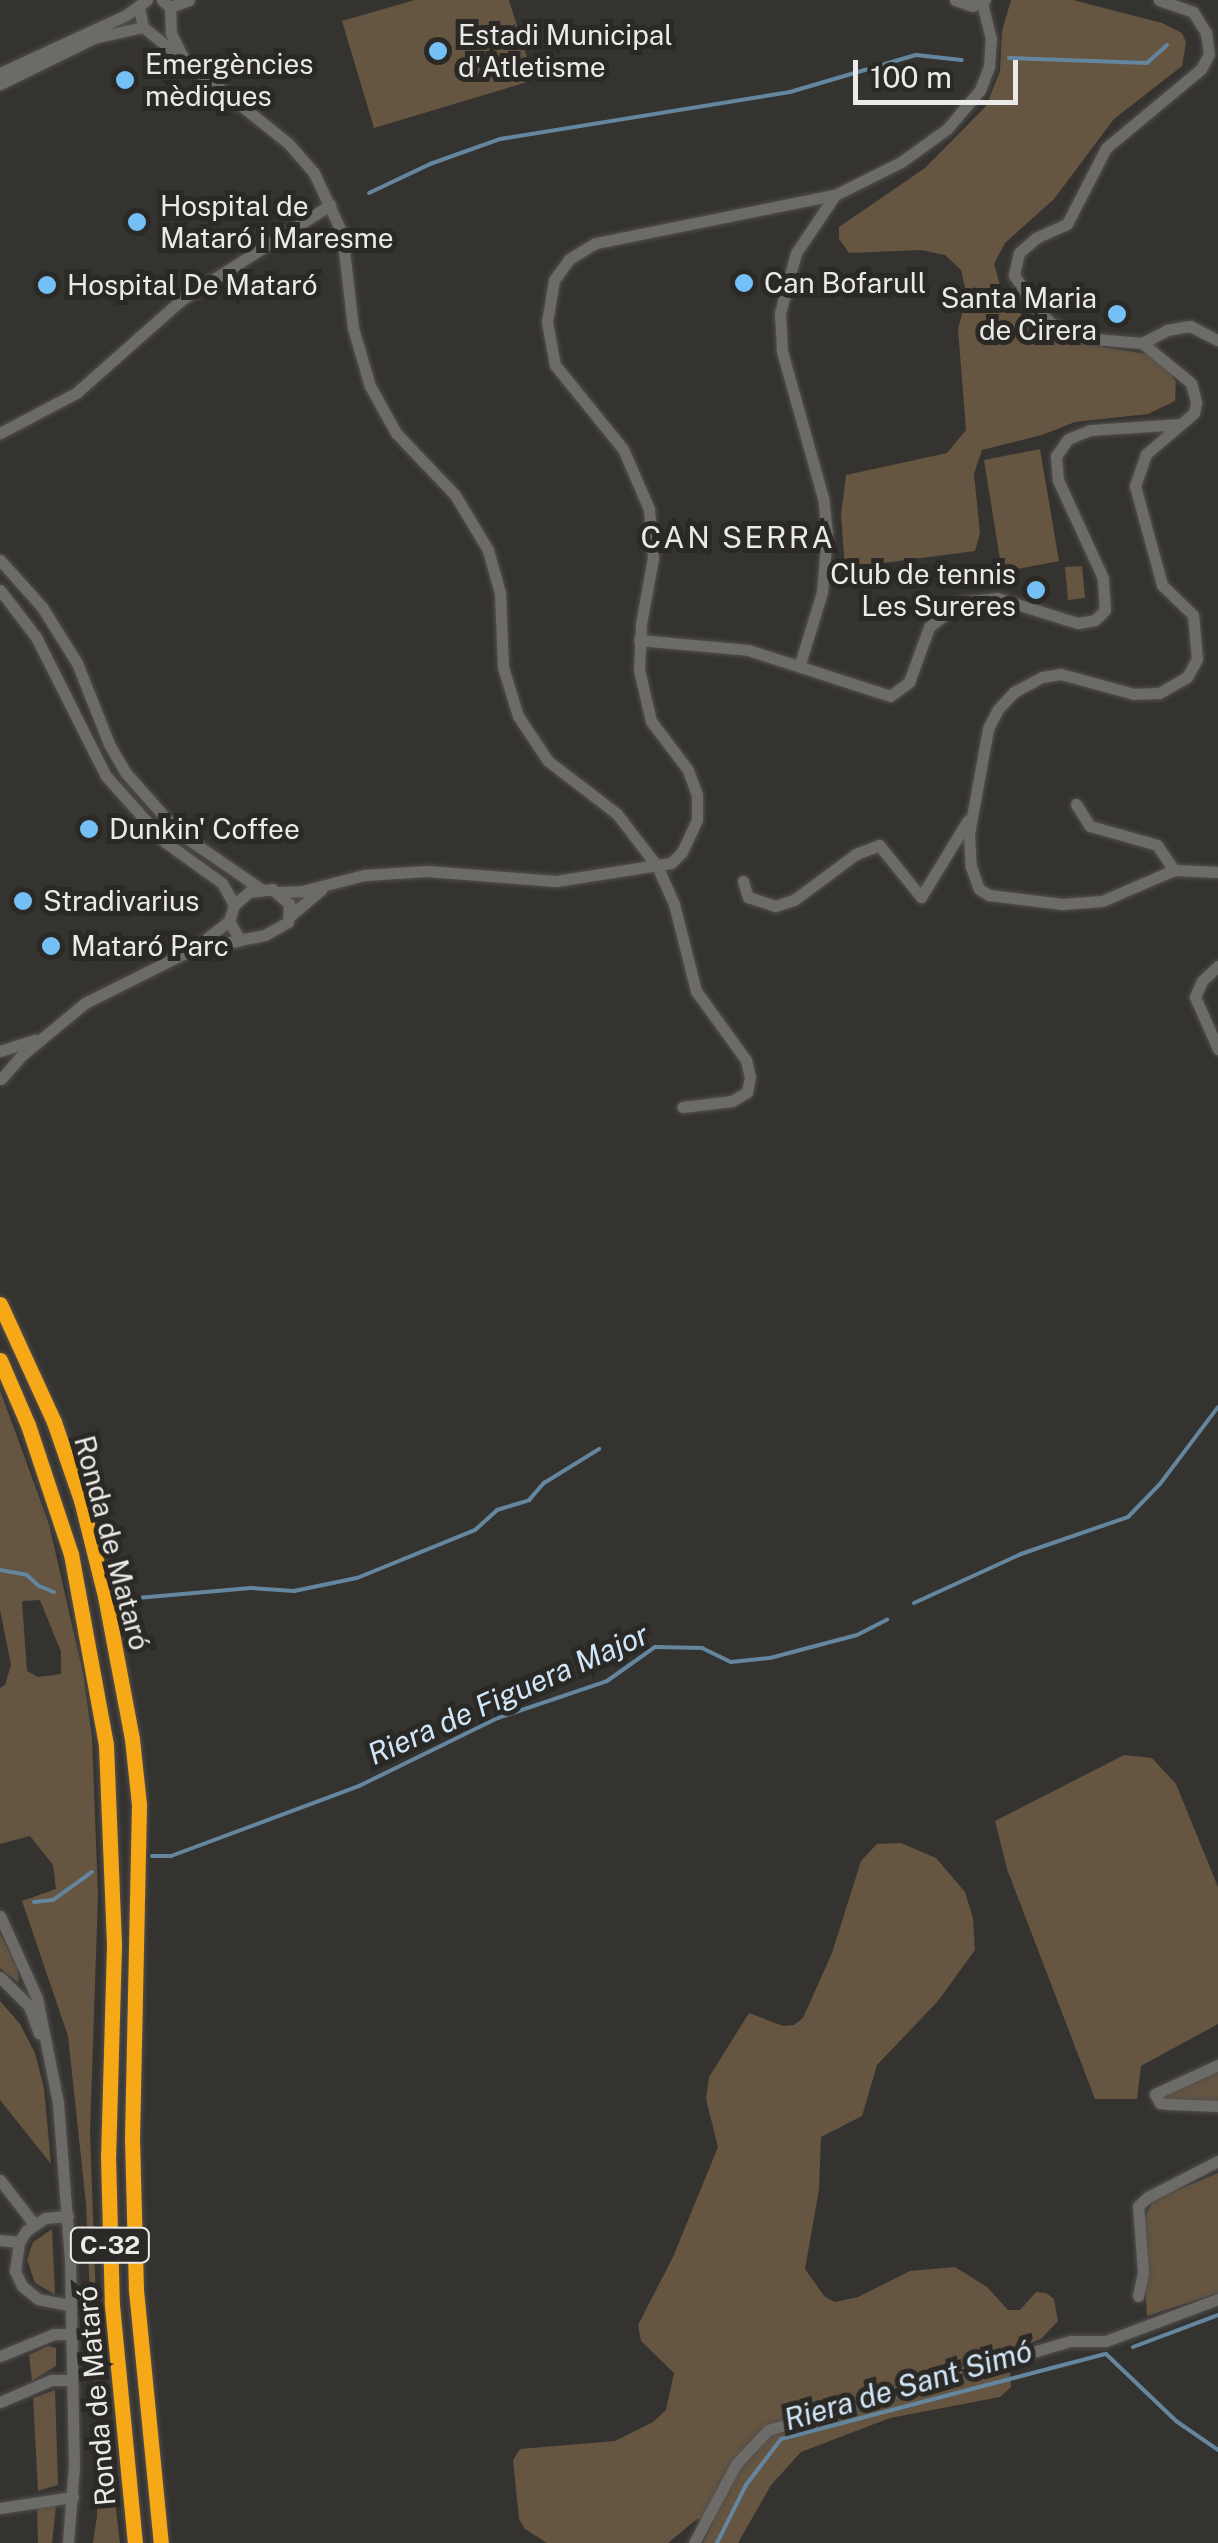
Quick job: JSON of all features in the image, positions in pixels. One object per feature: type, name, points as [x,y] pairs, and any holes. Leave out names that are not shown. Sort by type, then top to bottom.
[{"type":"highway","name":"Ronda de Mataró","points":[[0,1304],[54,1422],[86,1516],[120,1666],[139,1805],[140,1946],[132,2138],[136,2290],[160,2543]]},
{"type":"highway","name":"Ronda de Mataró","points":[[0,1360],[28,1425],[71,1554],[95,1670],[110,1808],[114,1945],[108,2156],[112,2305],[135,2543]]},
{"type":"street","points":[[188,66],[174,41],[168,3],[189,0]]},
{"type":"street","points":[[0,560],[42,606],[77,663],[109,744],[125,772],[178,832],[261,889],[278,892],[398,872],[556,881],[671,863],[688,843],[696,820],[697,795],[688,770],[655,728],[645,704],[639,640],[654,558],[649,510],[623,450],[555,365],[547,322],[554,280],[569,259],[596,242],[836,195],[924,146],[975,98],[991,53],[984,1],[966,6],[954,0]]},
{"type":"street","points":[[1159,0],[1193,12],[1206,34],[1208,54],[1201,68],[1106,148],[1067,224],[1036,238],[1019,253],[1014,274],[1021,292],[1051,323],[1083,338],[1142,343],[1167,330],[1190,326],[1218,340]]},
{"type":"street","points":[[0,73],[143,4],[146,29],[288,143],[314,173],[346,252],[353,328],[370,386],[396,434],[455,495],[488,550],[502,608],[502,667],[518,716],[548,761],[617,814],[657,866],[674,904],[696,991],[746,1060],[750,1077],[747,1092],[732,1101],[682,1106]]},
{"type":"street","points":[[0,84],[94,38],[146,29],[161,31],[170,22]]},
{"type":"street","points":[[800,664],[822,592],[827,534],[820,484],[782,351],[780,313],[790,267],[814,221],[836,195]]},
{"type":"street","points":[[1,434],[76,393],[181,300],[330,205]]},
{"type":"street","points":[[1142,343],[1190,383],[1194,413],[1146,454],[1137,473],[1135,498],[1162,585],[1193,615],[1198,644],[1194,669],[1180,684],[1159,694],[1134,694],[1062,674],[1042,677],[1014,692],[998,709],[988,729],[973,812],[971,868],[980,889],[989,895],[1086,904],[1174,870],[1218,872]]},
{"type":"street","points":[[639,640],[732,647],[800,664],[890,696],[909,682],[929,627],[960,602],[997,598],[1078,622],[1095,620],[1105,610],[1103,578],[1058,480],[1056,456],[1068,439],[1090,430],[1180,424]]},
{"type":"street","points":[[0,590],[36,637],[106,776],[166,842],[222,883],[234,905]]},
{"type":"street","points":[[1076,804],[1090,826],[1157,845],[1174,870]]},
{"type":"street","points":[[742,881],[748,897],[775,906],[794,900],[870,846],[879,845],[921,897],[973,812]]},
{"type":"street","points":[[193,949],[265,935],[326,886]]},
{"type":"street","points":[[0,1081],[48,1034],[109,988],[193,949],[229,920],[234,905],[261,889]]},
{"type":"street","points":[[278,892],[289,904],[291,915]]},
{"type":"street","points":[[229,920],[240,940]]},
{"type":"street","points":[[1218,966],[1202,981],[1195,998],[1218,1049]]},
{"type":"street","points":[[0,1051],[48,1034]]},
{"type":"street","points":[[0,1071],[0,1081]]},
{"type":"street","points":[[0,1916],[37,1998],[56,2088],[68,2216],[73,2497],[68,2543]]},
{"type":"street","points":[[0,1977],[29,2006],[56,2088]]},
{"type":"street","points":[[1218,2065],[1156,2094],[1160,2102],[1168,2104],[1218,2106]]},
{"type":"street","points":[[1138,2296],[1143,2272],[1138,2206],[1218,2161]]},
{"type":"street","points":[[0,2180],[34,2224]]},
{"type":"street","points":[[68,2216],[34,2224],[18,2242],[16,2277],[38,2299],[70,2305]]},
{"type":"street","points":[[0,2240],[18,2242]]},
{"type":"street","points":[[0,2280],[16,2277]]},
{"type":"street","points":[[694,2543],[736,2464],[768,2430],[1071,2342],[1106,2341],[1218,2299]]},
{"type":"street","points":[[0,2356],[54,2334],[71,2334]]},
{"type":"street","points":[[0,2402],[52,2380],[72,2380]]},
{"type":"street","points":[[0,2508],[73,2497]]},
{"type":"shaded area","name":"Estadi Municipal d'Atletisme","points":[[415,0],[509,0],[534,80],[374,128],[342,21]]},
{"type":"shaded area","points":[[1011,0],[1073,0],[1162,23],[1182,33],[1186,42],[1182,66],[1114,119],[1054,199],[1005,243],[994,264],[1002,292],[1029,324],[1083,344],[1153,355],[1167,366],[1176,382],[1175,401],[1148,414],[1075,422],[982,450],[974,474],[980,533],[975,551],[845,568],[841,515],[846,475],[947,453],[966,430],[958,329],[967,296],[961,270],[945,255],[921,250],[849,253],[839,239],[839,227],[925,168],[986,106],[1000,71],[1002,31]]},
{"type":"shaded area","points":[[1040,449],[1059,561],[1002,572],[984,460]]},
{"type":"shaded area","points":[[1082,566],[1085,598],[1068,600],[1065,567]]},
{"type":"shaded area","points":[[0,1390],[49,1524],[83,1673],[92,1737],[98,1896],[90,2132],[98,2358],[120,2543],[93,2543],[97,2516],[96,2437],[86,2204],[68,2036],[22,1901],[56,1889],[53,1865],[30,1836],[0,1844],[0,1688],[5,1685],[11,1665],[0,1610]],"holes":[[[40,1600],[61,1652],[61,1674],[38,1677],[27,1671],[22,1601]]]},
{"type":"shaded area","points":[[1124,1755],[1152,1758],[1176,1784],[1218,1887],[1218,2024],[1141,2066],[1137,2099],[1095,2099],[1007,1869],[995,1821]]},
{"type":"shaded area","points":[[901,1843],[936,1858],[965,1892],[973,1918],[975,1950],[938,2001],[877,2065],[862,2116],[821,2137],[819,2189],[805,2269],[825,2297],[835,2302],[858,2297],[910,2271],[955,2267],[987,2287],[1008,2310],[1020,2310],[1036,2292],[1046,2293],[1054,2299],[1058,2321],[1041,2339],[1009,2351],[1011,2387],[1000,2397],[890,2418],[801,2452],[771,2485],[738,2543],[703,2543],[713,2522],[697,2519],[668,2543],[547,2543],[525,2529],[519,2519],[513,2460],[520,2449],[615,2441],[653,2422],[666,2410],[674,2373],[641,2341],[638,2325],[673,2257],[718,2147],[706,2099],[709,2077],[749,2013],[783,2026],[794,2025],[803,2018],[832,1953],[861,1861],[877,1844]]},
{"type":"shaded area","points":[[0,1934],[17,1967],[19,1983],[0,1968]]},
{"type":"shaded area","points":[[0,2001],[20,2024],[35,2053],[44,2088],[51,2164],[0,2100]]},
{"type":"shaded area","points":[[1218,2065],[1218,2106],[1160,2103],[1155,2094]]},
{"type":"shaded area","points":[[1218,2173],[1218,2293],[1147,2316],[1141,2226],[1153,2200]]},
{"type":"shaded area","points":[[52,2229],[54,2294],[35,2283],[27,2260],[33,2242]]},
{"type":"shaded area","points":[[48,2346],[56,2348],[56,2366],[32,2381],[29,2355]]},
{"type":"shaded area","points":[[55,2390],[58,2485],[38,2491],[33,2398]]},
{"type":"shaded area","points":[[37,2506],[56,2506],[52,2543],[38,2543]]},
{"type":"waterway","points":[[1009,58],[1147,63],[1167,45]]},
{"type":"waterway","points":[[369,193],[430,164],[500,139],[790,92],[916,55],[962,60]]},
{"type":"waterway","name":"Riera de Figuera Major","points":[[914,1603],[1021,1554],[1128,1517],[1160,1484],[1218,1407]]},
{"type":"waterway","points":[[126,1599],[251,1588],[294,1591],[357,1578],[475,1530],[497,1510],[529,1500],[544,1483],[599,1449]]},
{"type":"waterway","points":[[0,1570],[27,1575],[54,1592]]},
{"type":"waterway","name":"Riera de Figuera Major","points":[[152,1856],[171,1856],[359,1786],[498,1718],[607,1681],[655,1647],[702,1648],[731,1662],[770,1658],[857,1635],[887,1620]]},
{"type":"waterway","name":"Riera de Figuera Major","points":[[34,1902],[53,1900],[92,1872]]},
{"type":"waterway","points":[[1133,2347],[1218,2315]]},
{"type":"waterway","name":"Riera de Sant Simó","points":[[717,2543],[746,2485],[781,2439],[1106,2354],[1176,2421],[1218,2450]]},
{"type":"place","name":"Estadi Municipal d'Atletisme","points":[[438,51]]},
{"type":"place","name":"Emergències mèdiques","points":[[125,80]]},
{"type":"place","name":"Hospital de Mataró i Maresme","points":[[137,222]]},
{"type":"place","name":"Can Bofarull","points":[[744,283]]},
{"type":"place","name":"Hospital De Mataró","points":[[47,285]]},
{"type":"place","name":"Santa Maria de Cirera","points":[[1117,314]]},
{"type":"place","name":"Club de tennis Les Sureres","points":[[1036,590]]},
{"type":"place","name":"Dunkin' Coffee","points":[[89,829]]},
{"type":"place","name":"Stradivarius","points":[[23,901]]},
{"type":"place","name":"Mataró Parc","points":[[51,946]]},
{"type":"district","name":"CAN SERRA","points":[[738,537]]}]
